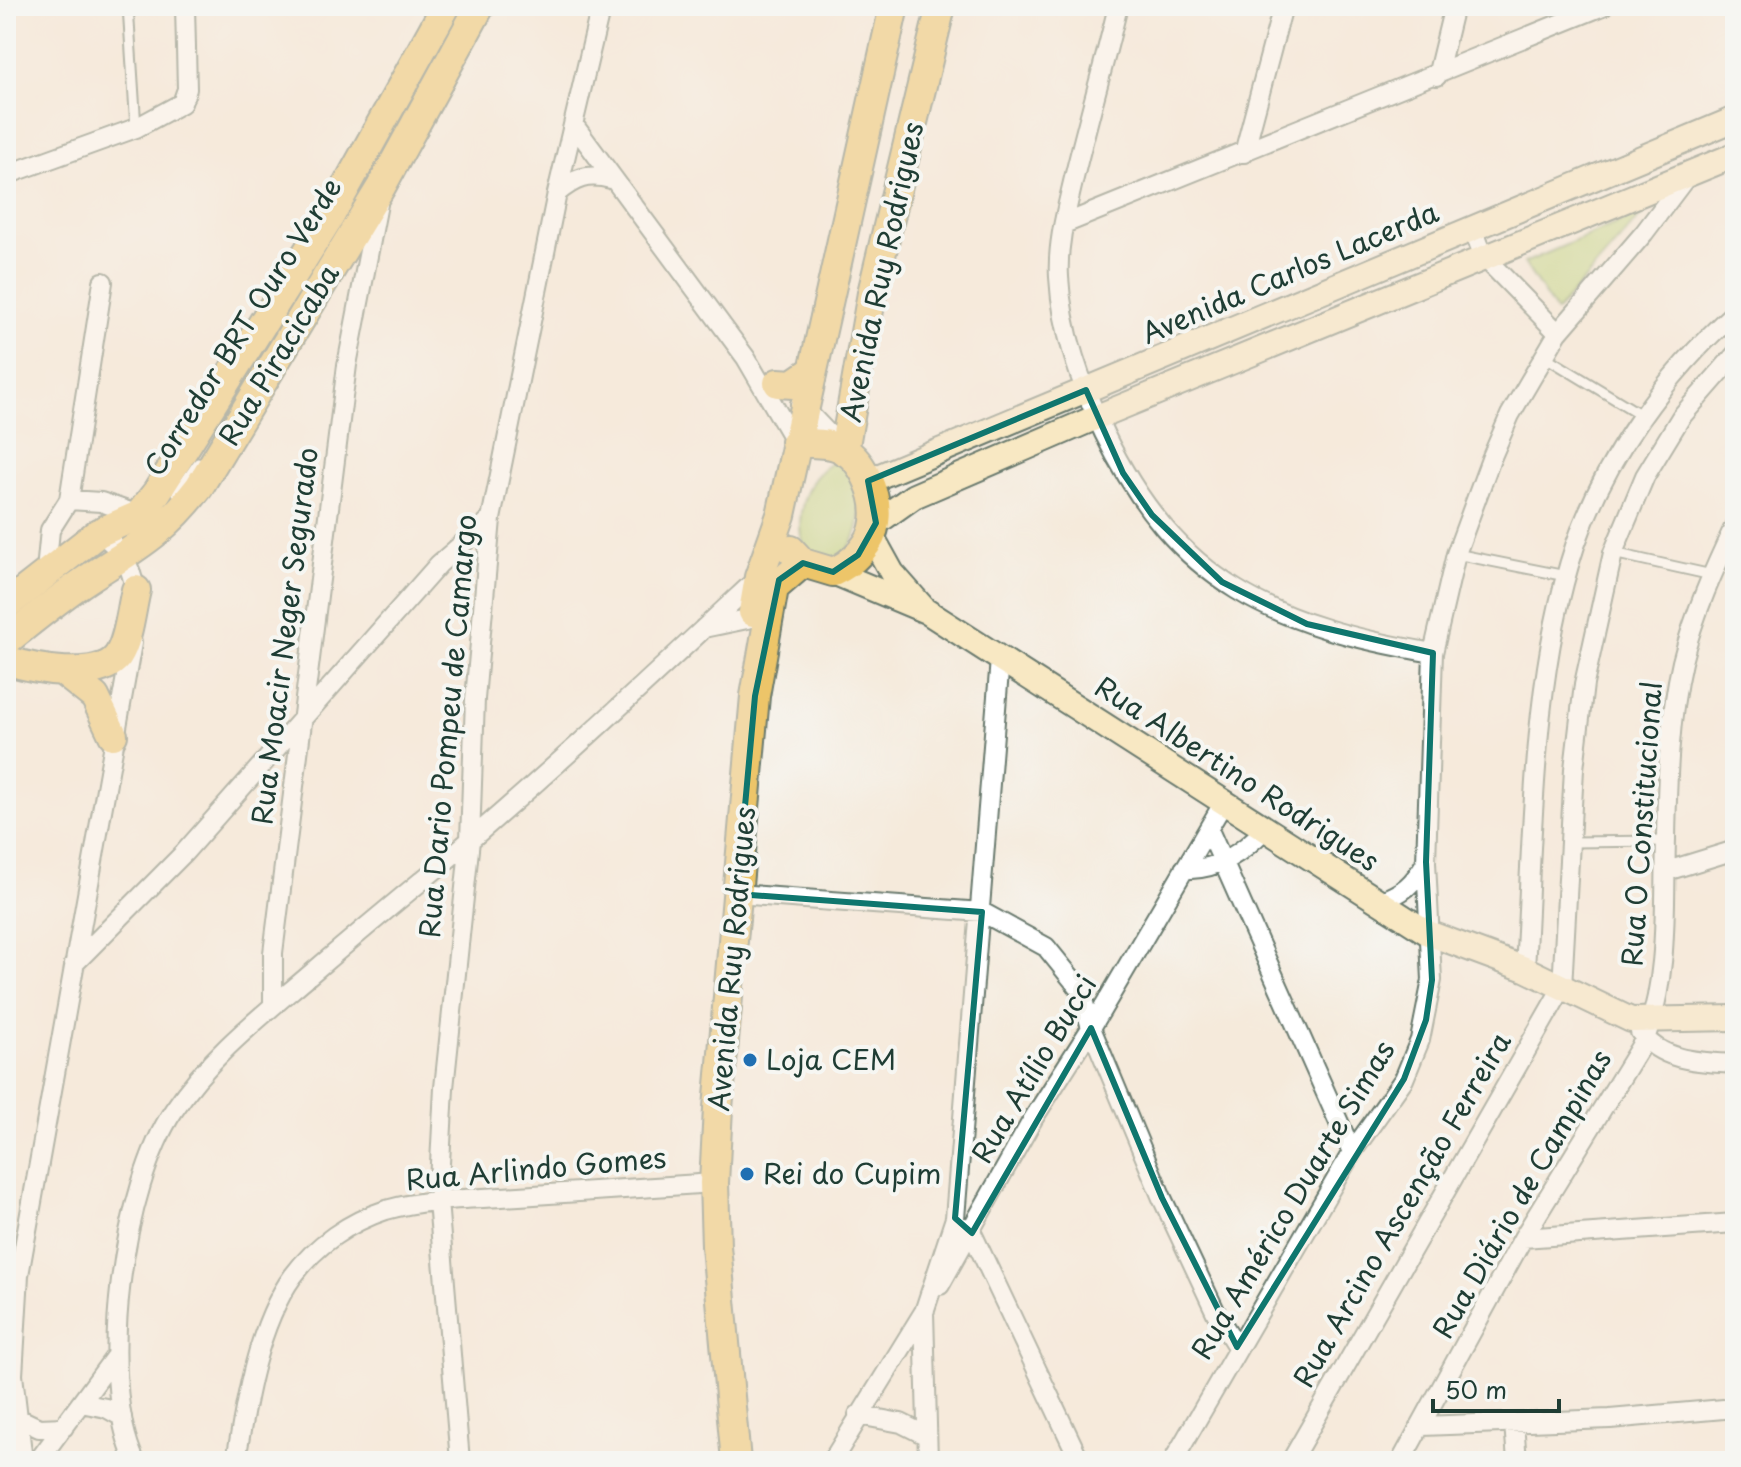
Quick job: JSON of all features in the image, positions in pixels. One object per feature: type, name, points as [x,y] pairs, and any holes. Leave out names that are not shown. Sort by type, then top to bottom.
[{"type":"main road","name":"Rua Piracicaba","points":[[6,641],[108,547],[139,515],[175,467],[330,216],[446,6]]},
{"type":"main road","name":"Rua Piracicaba","points":[[6,605],[46,571],[108,547],[153,538],[174,519],[199,487],[381,187],[480,6]]},
{"type":"main road","name":"Avenida Ruy Rodrigues","points":[[755,696],[750,657],[759,577],[781,515],[894,6]]},
{"type":"main road","name":"Avenida Ruy Rodrigues","points":[[873,529],[868,481],[861,467],[844,451],[872,293],[941,6]]},
{"type":"main road","name":"Avenida Carlos Lacerda","points":[[868,481],[1735,119]]},
{"type":"main road","name":"Avenida Carlos Lacerda","points":[[873,529],[914,496],[1097,417],[1735,155]]},
{"type":"main road","points":[[778,383],[793,384],[812,371]]},
{"type":"main road","points":[[795,442],[828,445],[844,451]]},
{"type":"main road","points":[[781,515],[786,543],[803,563],[833,572],[850,563],[873,529]]},
{"type":"main road","name":"Rua Albertino Rodrigues","points":[[873,529],[892,573],[926,611]]},
{"type":"main road","name":"Avenida Ruy Rodrigues","points":[[736,1461],[716,1246],[714,1183],[755,696],[774,588],[803,563]]},
{"type":"main road","name":"Rua Albertino Rodrigues","points":[[833,572],[926,611],[1428,933],[1525,969],[1643,1027]]},
{"type":"main road","points":[[6,660],[62,671],[92,672],[111,663],[123,644],[136,590]]},
{"type":"main road","points":[[62,671],[95,697],[113,735]]},
{"type":"main road","points":[[1643,1027],[1735,1018]]},
{"type":"street","points":[[6,175],[136,128],[182,103],[187,89],[185,6]]},
{"type":"street","name":"Rua Dario Pompeu de Camargo","points":[[460,1461],[438,1201],[444,1088],[470,840],[475,699],[491,519],[557,193],[601,6]]},
{"type":"street","points":[[1118,6],[1064,224],[1061,290],[1069,339],[1086,390],[1123,473],[1152,515],[1185,551],[1222,582],[1264,607],[1367,642],[1433,653]]},
{"type":"street","points":[[1244,153],[1283,6]]},
{"type":"street","points":[[1437,76],[1454,6]]},
{"type":"street","points":[[1064,224],[1437,76],[1603,6]]},
{"type":"street","points":[[574,125],[746,358],[795,442]]},
{"type":"street","points":[[557,193],[581,176],[593,174],[611,179]]},
{"type":"street","name":"Rua Américo Duarte Simas","points":[[1173,1461],[1352,1152],[1404,1079],[1420,1040],[1432,980],[1426,862],[1433,653],[1456,554],[1510,415],[1558,333],[1644,233],[1687,176]]},
{"type":"street","name":"Rua Moacir Neger Segurado","points":[[273,1005],[273,953],[347,365],[381,187]]},
{"type":"street","points":[[1473,229],[1484,257],[1558,333]]},
{"type":"street","points":[[336,260],[364,274]]},
{"type":"street","points":[[46,571],[50,530],[69,500],[103,282]]},
{"type":"street","points":[[1525,969],[1537,765],[1546,686],[1575,546],[1606,472],[1643,416],[1709,335],[1735,312]]},
{"type":"street","points":[[1562,988],[1574,769],[1584,684],[1613,553],[1645,476],[1681,417],[1735,355]]},
{"type":"street","points":[[746,358],[778,383],[844,451]]},
{"type":"street","points":[[69,500],[101,502],[139,515]]},
{"type":"street","points":[[74,964],[184,853],[439,564],[491,519]]},
{"type":"street","name":"Rua O Constitucional","points":[[1643,1027],[1661,971],[1672,729],[1682,663],[1712,575],[1735,525]]},
{"type":"street","points":[[23,1461],[13,1375],[19,1275],[134,630],[136,590],[131,570],[108,547]]},
{"type":"street","points":[[135,1461],[122,1417],[114,1358],[119,1294],[137,1201],[172,1112],[196,1080],[273,1005],[470,840],[759,577]]},
{"type":"street","points":[[704,628],[752,618]]},
{"type":"street","points":[[928,1461],[924,1312],[955,1218],[1000,659]]},
{"type":"street","name":"Rua Atílio Bucci","points":[[832,1461],[972,1233],[1033,1119],[1091,1028],[1224,802]]},
{"type":"street","points":[[1184,869],[1200,870],[1223,861],[1247,848],[1265,829]]},
{"type":"street","points":[[1209,830],[1352,1152]]},
{"type":"street","points":[[1667,871],[1735,850]]},
{"type":"street","points":[[1379,902],[1408,888],[1426,862]]},
{"type":"street","points":[[737,894],[982,912],[1036,941],[1055,956],[1080,989],[1091,1028],[1162,1198],[1217,1315],[1237,1347]]},
{"type":"street","name":"Rua Arcino Ascenção Ferreira","points":[[1291,1461],[1562,988]]},
{"type":"street","points":[[1643,1027],[1664,1053],[1698,1062],[1735,1064]]},
{"type":"street","name":"Rua Diário de Campinas","points":[[1401,1461],[1643,1027]]},
{"type":"street","name":"Rua Arlindo Gomes","points":[[236,1461],[257,1361],[291,1278],[312,1254],[340,1230],[386,1210],[438,1201],[714,1183]]},
{"type":"street","points":[[955,1218],[972,1233],[1080,1461]]},
{"type":"street","points":[[1523,1238],[1735,1223]]},
{"type":"street","points":[[38,1461],[114,1358]]},
{"type":"street","points":[[81,1403],[106,1408],[122,1417]]},
{"type":"street","points":[[1422,1426],[1610,1419],[1735,1408]]},
{"type":"street","points":[[858,1415],[901,1423],[925,1435]]},
{"type":"street","points":[[16,1417],[39,1428],[64,1427]]},
{"type":"street","points":[[1514,1423],[1517,1461]]},
{"type":"lane","points":[[128,6],[136,128]]},
{"type":"lane","name":"Corredor BRT Ouro Verde","points":[[6,618],[108,547],[148,515],[188,463],[358,185],[458,6]]},
{"type":"lane","name":"Corredor BRT Ouro Verde","points":[[212,442],[372,189],[471,6]]},
{"type":"lane","points":[[1544,356],[1643,416]]},
{"type":"lane","name":"Corredor BRT Ouro Verde","points":[[108,547],[142,532],[165,511],[205,453]]},
{"type":"lane","points":[[1613,553],[1712,575]]},
{"type":"lane","points":[[1456,554],[1567,576]]},
{"type":"lane","points":[[6,628],[84,567]]},
{"type":"lane","points":[[1571,842],[1665,841]]},
{"type":"highlighted area","points":[[1086,390],[1123,473],[1152,515],[1222,582],[1307,624],[1433,653],[1426,862],[1432,980],[1426,1020],[1404,1079],[1237,1347],[1162,1198],[1091,1028],[972,1233],[955,1218],[982,912],[737,894],[755,696],[779,580],[803,563],[833,572],[858,555],[876,523],[868,481]]},
{"type":"green space","points":[[1645,211],[1556,312],[1524,263]]},
{"type":"green space","points":[[834,462],[852,468],[860,505],[853,541],[836,560],[807,553],[800,529],[803,502],[808,490],[815,478]]},
{"type":"place","name":"Loja CEM","points":[[750,1060]]},
{"type":"place","name":"Rei do Cupim","points":[[747,1174]]}]
